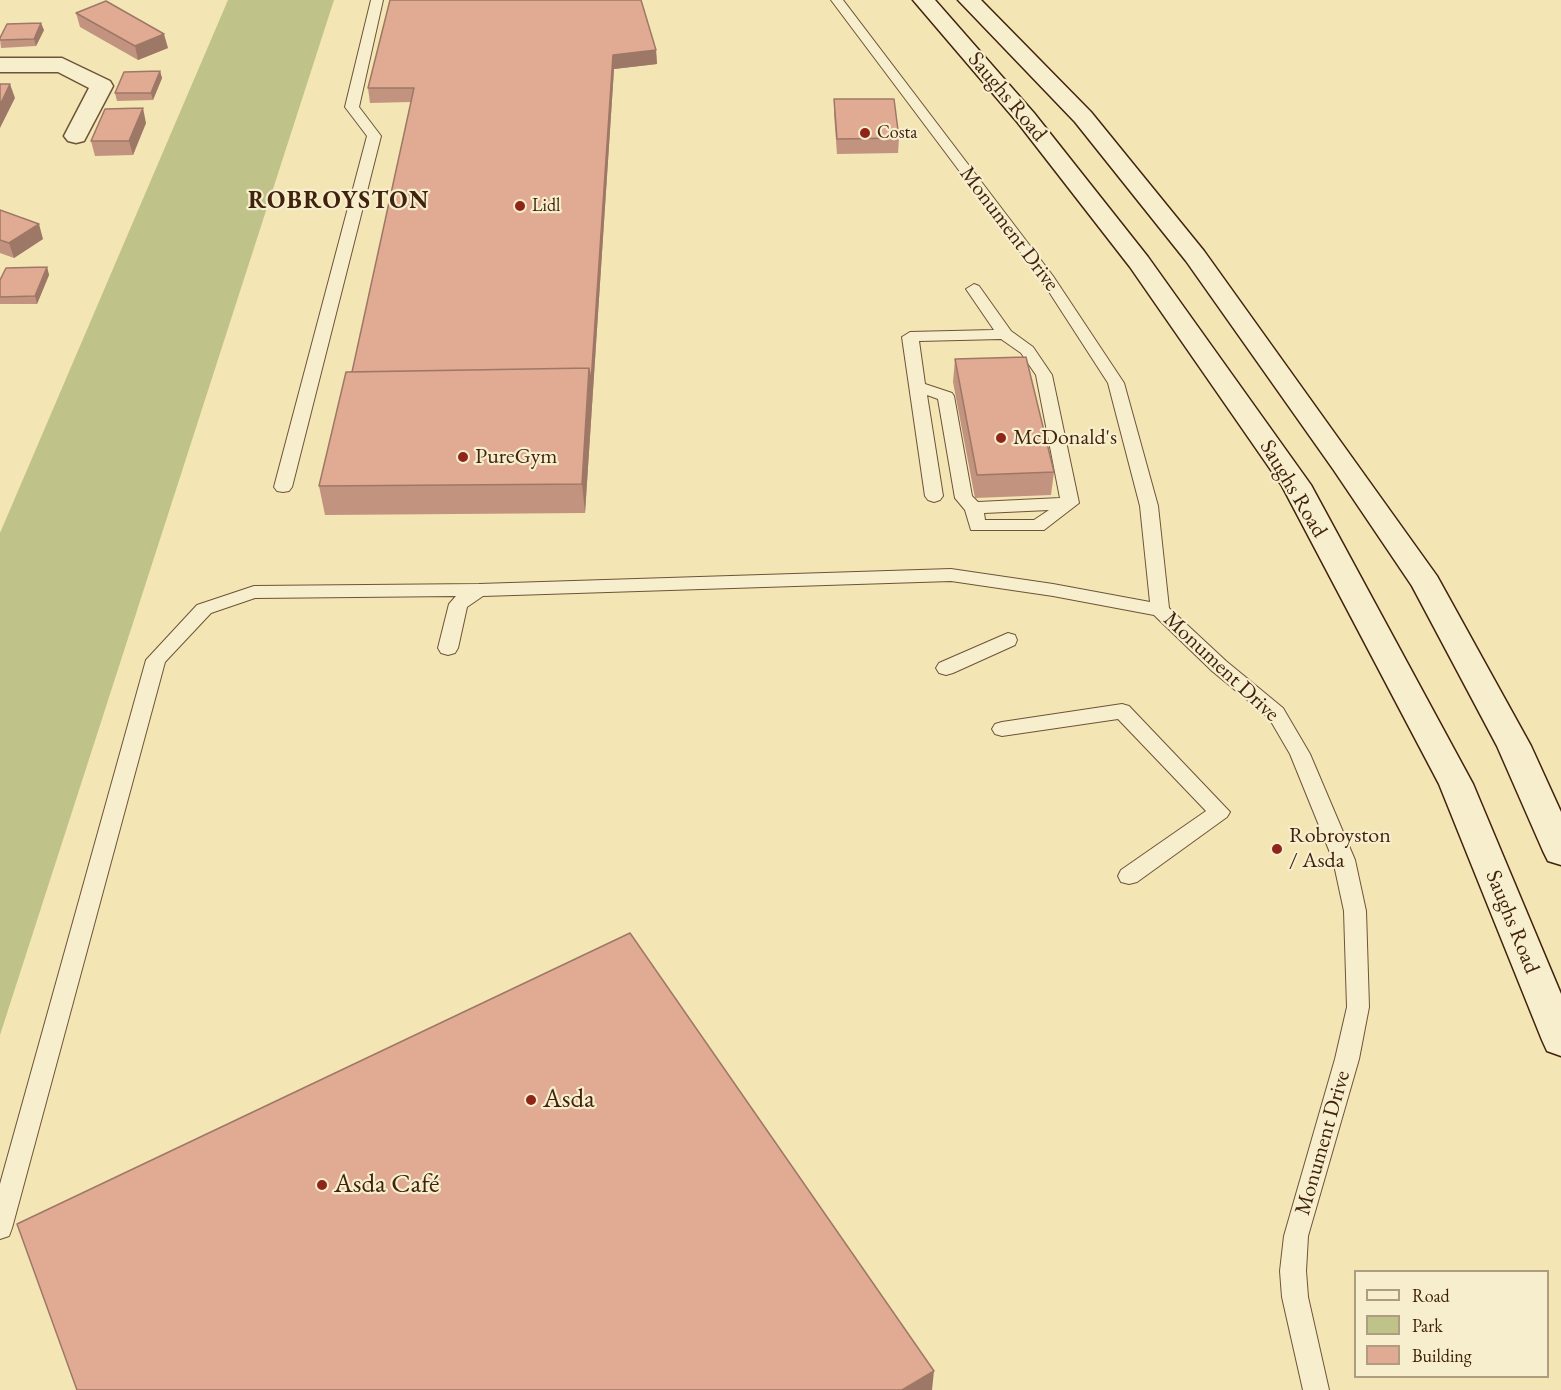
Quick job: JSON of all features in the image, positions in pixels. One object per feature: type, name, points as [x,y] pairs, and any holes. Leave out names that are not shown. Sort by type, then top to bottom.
[{"type":"street","name":"Saughs Road","points":[[924,0],[1026,118],[1139,262],[1296,485],[1456,784],[1561,1040]]},
{"type":"street","name":"Saughs Road","points":[[969,0],[1083,117],[1188,246],[1343,463],[1426,583],[1514,746],[1561,850]]},
{"type":"street","points":[[0,65],[62,65],[102,86],[76,136]]},
{"type":"lane","points":[[283,488],[374,136],[352,107],[377,0]]},
{"type":"lane","name":"Monument Drive","points":[[837,0],[1048,279],[1116,383],[1149,506],[1160,610],[1219,666],[1276,713],[1300,754],[1344,860],[1355,911],[1358,1007],[1347,1059],[1296,1236],[1293,1271],[1295,1297],[1314,1379],[1333,1390]]},
{"type":"lane","points":[[918,387],[946,396],[964,498],[974,508],[977,526],[1038,526],[1070,503],[1044,375],[1027,350],[1005,334],[974,289]]},
{"type":"lane","points":[[934,496],[910,337],[1005,334]]},
{"type":"lane","points":[[0,1228],[156,660],[204,609],[255,592],[479,590],[951,576],[1053,590],[1160,610]]},
{"type":"lane","points":[[448,648],[458,604],[479,590]]},
{"type":"lane","points":[[945,668],[1008,640]]},
{"type":"lane","points":[[1002,729],[1122,711],[1220,812],[1129,876]]},
{"type":"green space","points":[[228,0],[334,0],[0,1035],[0,533]]},
{"type":"building","points":[[390,0],[641,0],[656,50],[613,55],[591,382],[589,368],[352,372],[414,88],[368,88]]},
{"type":"building","points":[[106,1],[164,34],[135,46],[76,13]]},
{"type":"building","points":[[41,23],[34,39],[0,40],[7,24]]},
{"type":"building","points":[[160,71],[151,93],[115,93],[124,72]]},
{"type":"building","points":[[0,84],[10,84],[0,105]]},
{"type":"building","name":"Costa","points":[[834,99],[894,99],[899,138],[837,139]]},
{"type":"building","points":[[143,108],[129,141],[91,141],[105,109]]},
{"type":"building","points":[[0,210],[39,224],[9,243],[0,240]]},
{"type":"building","points":[[47,267],[35,296],[0,297],[0,280],[6,268]]},
{"type":"building","name":"McDonald's","points":[[1026,357],[1054,472],[977,475],[955,359]]},
{"type":"building","name":"PureGym","points":[[589,368],[582,484],[319,486],[346,372]]},
{"type":"building","name":"Asda","points":[[630,933],[934,1371],[902,1390],[77,1390],[17,1224]]},
{"type":"place","name":"Costa","points":[[865,133]]},
{"type":"place","name":"Lidl","points":[[520,206]]},
{"type":"place","name":"McDonald's","points":[[1001,438]]},
{"type":"place","name":"PureGym","points":[[463,457]]},
{"type":"place","name":"Robroyston / Asda","points":[[1277,849]]},
{"type":"place","name":"Asda","points":[[531,1100]]},
{"type":"place","name":"Asda Café","points":[[322,1185]]},
{"type":"district","name":"ROBROYSTON","points":[[339,201]]}]
